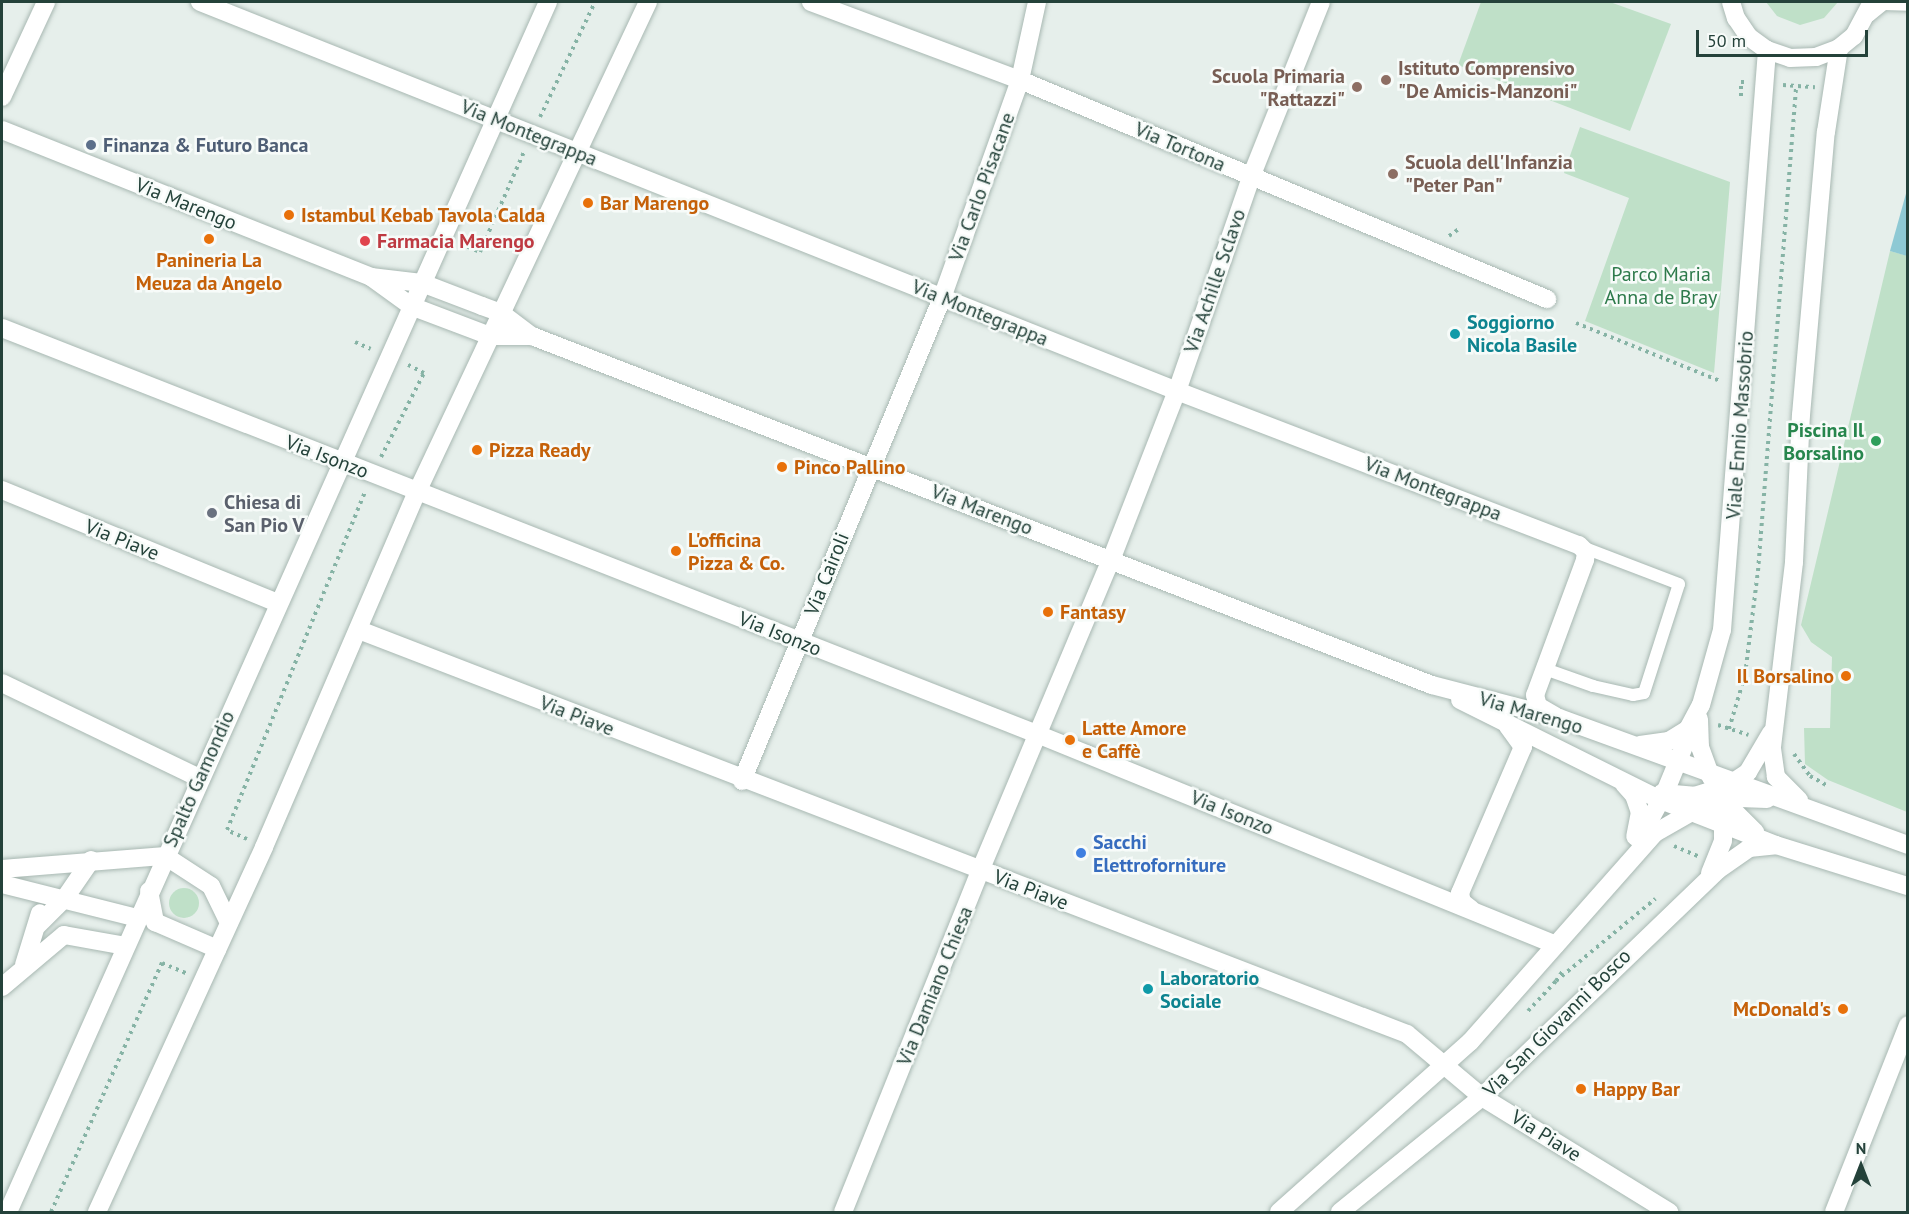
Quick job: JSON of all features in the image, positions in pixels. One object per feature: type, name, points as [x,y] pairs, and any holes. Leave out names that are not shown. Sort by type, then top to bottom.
[{"type":"street","points":[[2,97],[46,2]]},
{"type":"street","name":"Via Montegrappa","points":[[200,2],[1177,391],[1582,547]]},
{"type":"street","points":[[494,120],[548,2]]},
{"type":"street","points":[[97,1212],[218,949],[418,490],[648,2]]},
{"type":"street","name":"Via Tortona","points":[[811,2],[1020,80],[1547,299]]},
{"type":"street","name":"Via Carlo Pisacane","points":[[871,467],[942,298],[1020,80],[1037,2]]},
{"type":"street","name":"Via Achille Sclavo","points":[[1111,560],[1177,391],[1251,177],[1321,2]]},
{"type":"street","points":[[1731,2],[1736,18],[1749,37],[1767,50],[1790,58],[1816,57],[1839,48],[1866,20],[1873,2]]},
{"type":"street","points":[[1705,867],[1735,825],[1754,793],[1770,735],[1794,562],[1801,415],[1832,88],[1839,48]]},
{"type":"street","name":"Viale Ennio Massobrio","points":[[1628,744],[1647,745],[1677,738],[1688,729],[1700,712],[1722,630],[1767,50]]},
{"type":"street","name":"Spalto Gamondio","points":[[8,1212],[125,946],[146,920],[149,891],[494,120]]},
{"type":"street","name":"Via Marengo","points":[[2,130],[371,277]]},
{"type":"street","points":[[371,277],[422,283],[501,313],[532,336]]},
{"type":"street","points":[[371,277],[411,306],[490,336],[532,336]]},
{"type":"street","name":"Via Isonzo","points":[[2,328],[340,463],[418,490],[1037,734],[1556,945]]},
{"type":"street","name":"Via Marengo","points":[[532,336],[1432,685],[1559,718],[1709,773]]},
{"type":"street","name":"Via Cairoli","points":[[742,781],[871,467]]},
{"type":"street","name":"Via Piave","points":[[2,490],[277,603]]},
{"type":"street","points":[[1559,718],[1536,703],[1536,688],[1585,560],[1582,547]]},
{"type":"street","name":"Via Damiano Chiesa","points":[[843,1212],[980,871],[1111,560]]},
{"type":"street","name":"Via Piave","points":[[358,630],[742,781],[1407,1034],[1442,1067],[1482,1097],[1669,1212]]},
{"type":"street","points":[[2,683],[199,778]]},
{"type":"street","name":"Via Marengo","points":[[1432,685],[1508,726],[1690,811],[1735,825],[1776,845],[1908,886]]},
{"type":"street","points":[[1602,893],[1683,764],[1700,712]]},
{"type":"street","points":[[1700,712],[1698,737],[1709,773],[1722,793],[1735,825]]},
{"type":"street","points":[[1471,909],[1462,902],[1460,893],[1522,749],[1522,740],[1508,726]]},
{"type":"street","points":[[1279,1212],[1470,1042],[1655,833],[1722,793],[1748,772],[1770,735]]},
{"type":"street","points":[[1770,735],[1776,777],[1789,792],[1812,808]]},
{"type":"street","points":[[1683,764],[1722,793]]},
{"type":"street","points":[[1602,893],[1634,840],[1640,812],[1634,795],[1612,776]]},
{"type":"street","points":[[1663,797],[1754,793],[1812,808],[1908,845]]},
{"type":"street","name":"Via San Giovanni Bosco","points":[[1340,1212],[1482,1097],[1705,867],[1749,848],[1776,845]]},
{"type":"street","points":[[2,869],[91,860],[165,856],[212,886],[229,923]]},
{"type":"street","points":[[38,925],[65,898],[91,860]]},
{"type":"street","points":[[2,884],[146,920],[218,949]]},
{"type":"street","points":[[24,965],[38,925],[41,903],[29,890]]},
{"type":"street","points":[[2,987],[24,965],[64,934],[125,946]]},
{"type":"street","points":[[1834,1212],[1908,1025]]},
{"type":"lane","points":[[1866,20],[1884,4],[1908,4]]},
{"type":"lane","points":[[1545,669],[1593,686],[1633,695],[1644,693],[1679,584],[1582,547]]},
{"type":"path","points":[[1740,82],[1832,88]]},
{"type":"path","points":[[1729,729],[1745,675],[1758,571],[1796,86]]},
{"type":"path","points":[[1443,237],[1460,228]]},
{"type":"path","points":[[1576,323],[1720,381]]},
{"type":"path","points":[[227,830],[372,475],[424,373]]},
{"type":"path","points":[[1700,712],[1729,729],[1770,735]]},
{"type":"path","points":[[1672,845],[1705,867]]},
{"type":"path","points":[[1556,981],[1659,896]]},
{"type":"path","points":[[51,1212],[162,963]]},
{"type":"green space","points":[[1481,2],[1610,2],[1671,24],[1630,131],[1458,65]]},
{"type":"green space","points":[[1766,2],[1838,2],[1824,18],[1800,25],[1777,16]]},
{"type":"green space","name":"Parco Maria Anna de Bray","points":[[1580,127],[1730,182],[1714,373],[1585,321],[1629,198],[1564,173]]},
{"type":"green space","name":"Piscina Il Borsalino","points":[[1890,251],[1908,256],[1907,812],[1828,780],[1805,764],[1804,728],[1830,728],[1832,657],[1811,642],[1801,625]]},
{"type":"green space","points":[[184,888],[195,892],[199,903],[195,914],[184,918],[173,914],[169,903],[173,892]]},
{"type":"water","points":[[1907,190],[1907,256],[1890,251]]},
{"type":"place","name":"Istituto Comprensivo \"De Amicis-Manzoni\"","points":[[1386,80]]},
{"type":"place","name":"Scuola Primaria \"Rattazzi\"","points":[[1357,87]]},
{"type":"place","name":"Finanza & Futuro Banca","points":[[91,145]]},
{"type":"place","name":"Scuola dell'Infanzia \"Peter Pan\"","points":[[1393,174]]},
{"type":"place","name":"Bar Marengo","points":[[588,203]]},
{"type":"place","name":"Istambul Kebab Tavola Calda","points":[[289,215]]},
{"type":"place","name":"Panineria La Meuza da Angelo","points":[[209,239]]},
{"type":"place","name":"Farmacia Marengo","points":[[365,241]]},
{"type":"place","name":"Soggiorno Nicola Basile","points":[[1455,334]]},
{"type":"place","name":"Piscina Il Borsalino","points":[[1876,441]]},
{"type":"place","name":"Pizza Ready","points":[[477,450]]},
{"type":"place","name":"Pinco Pallino","points":[[782,467]]},
{"type":"place","name":"Chiesa di San Pio V","points":[[212,513]]},
{"type":"place","name":"L'officina Pizza & Co.","points":[[676,551]]},
{"type":"place","name":"Fantasy","points":[[1048,612]]},
{"type":"place","name":"Il Borsalino","points":[[1846,676]]},
{"type":"place","name":"Latte Amore e Caffè","points":[[1070,740]]},
{"type":"place","name":"Sacchi Elettroforniture","points":[[1081,853]]},
{"type":"place","name":"Laboratorio Sociale","points":[[1148,989]]},
{"type":"place","name":"McDonald's","points":[[1843,1009]]},
{"type":"place","name":"Happy Bar","points":[[1581,1089]]}]
